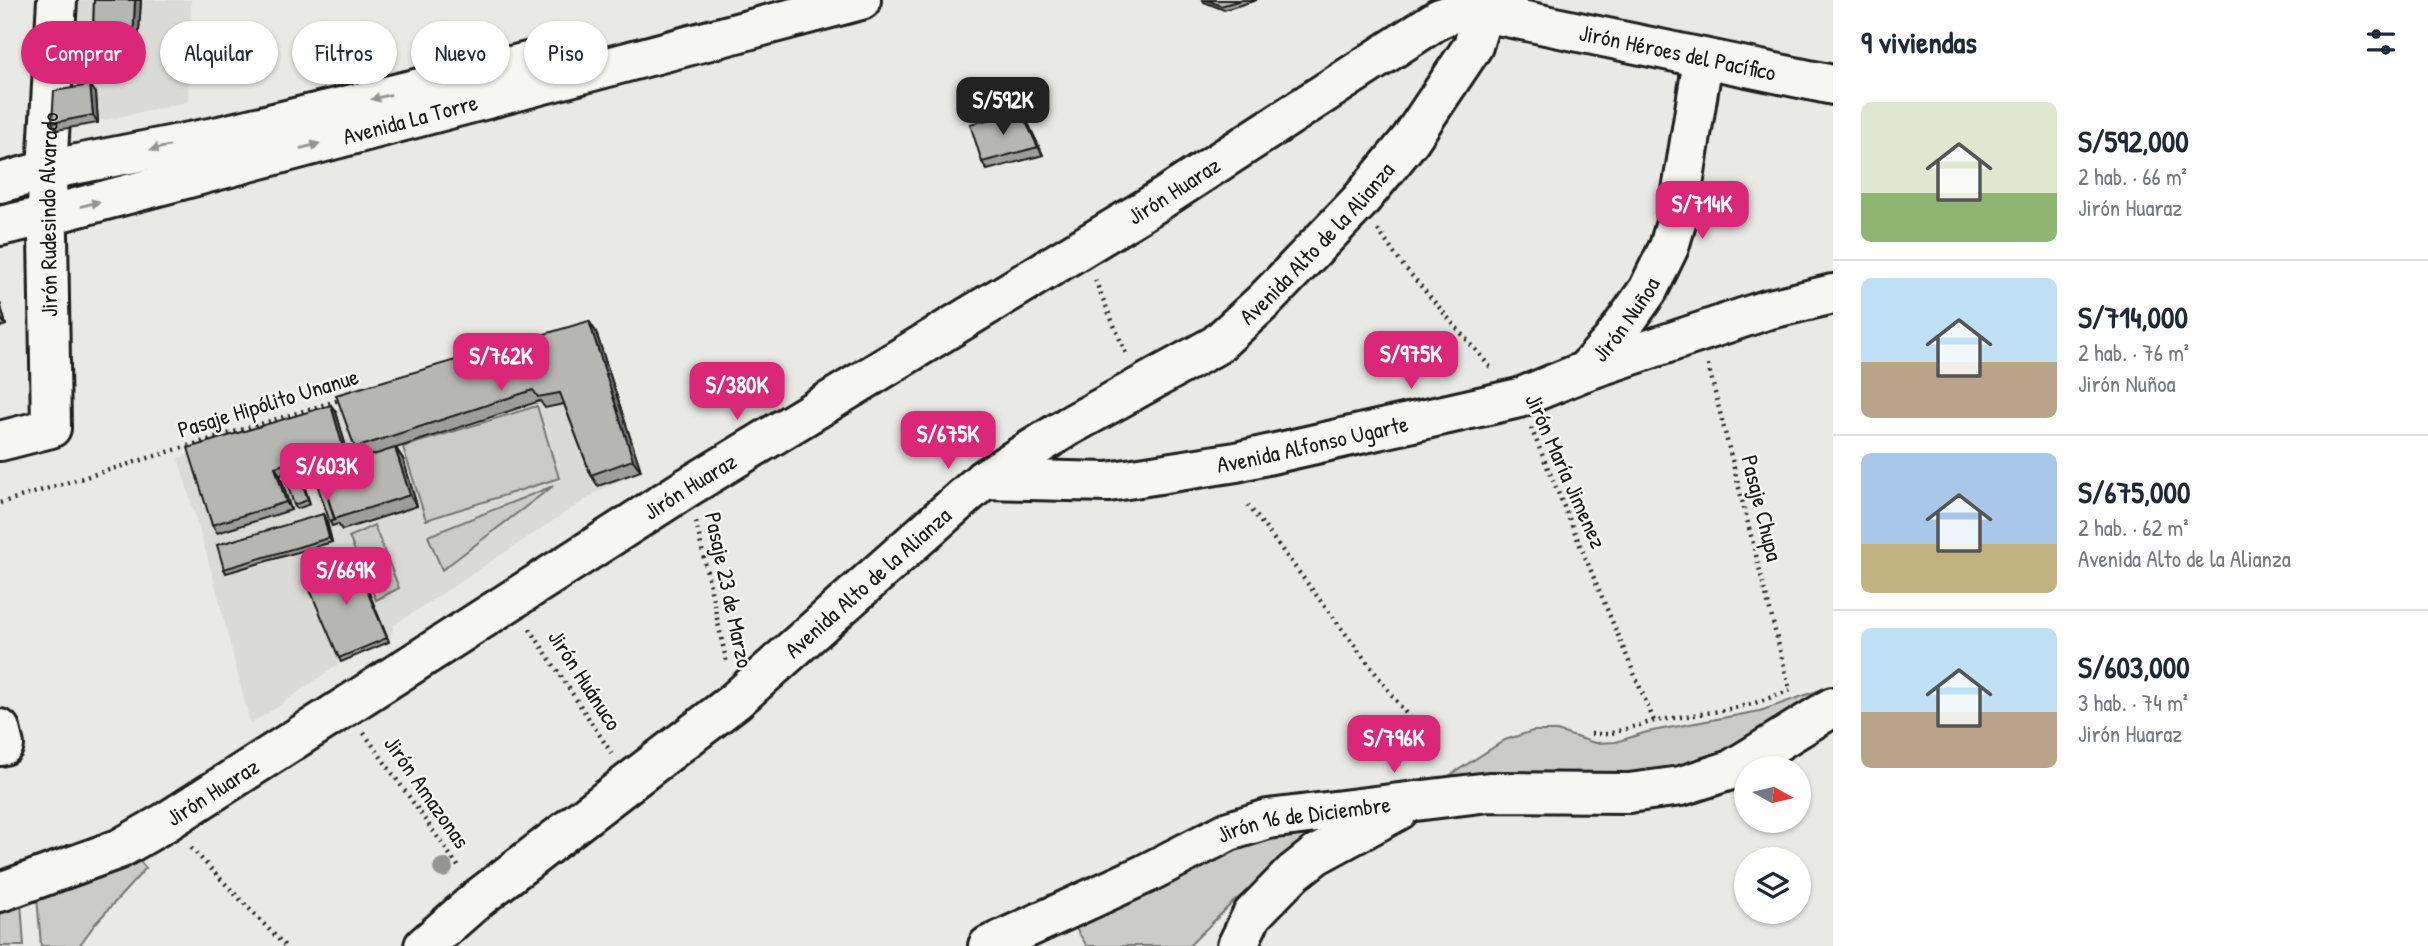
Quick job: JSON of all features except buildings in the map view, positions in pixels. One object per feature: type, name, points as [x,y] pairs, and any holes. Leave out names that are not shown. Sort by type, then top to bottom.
[{"type":"street","name":"Jirón Rudesindo Alvarado","points":[[0,441],[51,428],[47,170],[57,0]]},
{"type":"street","name":"Avenida La Torre","points":[[0,183],[47,170],[220,136],[781,0]]},
{"type":"street","name":"Avenida La Torre","points":[[0,226],[860,0]]},
{"type":"street","name":"Jirón Héroes del Pacífico","points":[[1483,6],[1703,60],[1833,85]]},
{"type":"street","name":"Jirón Huaraz","points":[[0,892],[119,849],[166,822],[688,487],[1154,204],[1420,30],[1440,18],[1483,6]]},
{"type":"street","name":"Avenida Alto de la Alianza","points":[[424,946],[480,897],[735,701],[984,479],[1069,426],[1216,345],[1264,300],[1359,202],[1410,140],[1473,46],[1483,6]]},
{"type":"street","name":"Jirón Nuñoa","points":[[1585,371],[1612,341],[1648,290],[1669,247],[1678,216],[1703,60]]},
{"type":"street","name":"Avenida Alfonso Ugarte","points":[[984,479],[1108,482],[1236,462],[1519,398],[1585,371],[1766,310],[1833,295]]},
{"type":"street","name":"Jirón 16 de Diciembre","points":[[988,946],[1145,874],[1229,831],[1268,819],[1489,792],[1629,793],[1681,786],[1731,770],[1833,706]]},
{"type":"street","points":[[1214,946],[1244,931],[1293,873],[1316,855],[1413,803]]},
{"type":"path","points":[[1081,247],[1141,388]]},
{"type":"path","name":"Jirón María Jimenez","points":[[1401,262],[1476,352],[1519,398],[1654,721]]},
{"type":"path","name":"Pasaje Chupa","points":[[1699,334],[1790,690]]},
{"type":"path","name":"Pasaje Hipólito Unanue","points":[[0,503],[346,398]]},
{"type":"path","name":"Pasaje 23 de Marzo","points":[[688,487],[735,701]]},
{"type":"path","points":[[1248,505],[1420,732],[1369,807]]},
{"type":"path","name":"Jirón Huánuco","points":[[510,600],[630,780]]},
{"type":"path","points":[[1591,734],[1621,731],[1654,721],[1741,706],[1801,686]]},
{"type":"path","name":"Jirón Amazonas","points":[[345,707],[480,897]]},
{"type":"path","points":[[166,822],[285,946]]},
{"type":"shaded area","points":[[66,0],[191,0],[190,21],[160,21],[160,84],[189,84],[188,102],[57,130],[60,84],[146,84],[146,21],[65,21]]},
{"type":"shaded area","points":[[596,332],[641,471],[597,492],[394,625],[389,642],[341,662],[250,723],[214,580],[178,458]]},
{"type":"shaded area","points":[[537,406],[559,478],[426,520],[403,447]]},
{"type":"shaded area","points":[[553,486],[442,570],[428,536]]},
{"type":"shaded area","points":[[374,525],[399,588],[376,600],[349,537]]},
{"type":"shaded area","points":[[1833,687],[1833,695],[1718,758],[1655,773],[1430,788],[1505,740],[1533,731],[1557,731],[1595,743],[1616,742],[1647,732],[1760,711]]},
{"type":"shaded area","points":[[1338,822],[1233,902],[1189,946],[1087,946],[1073,924],[1245,838]]},
{"type":"shaded area","points":[[136,857],[146,868],[95,924],[79,946],[41,946],[37,896]]},
{"type":"shaded area","points":[[21,902],[24,946],[0,946],[0,910]]}]
